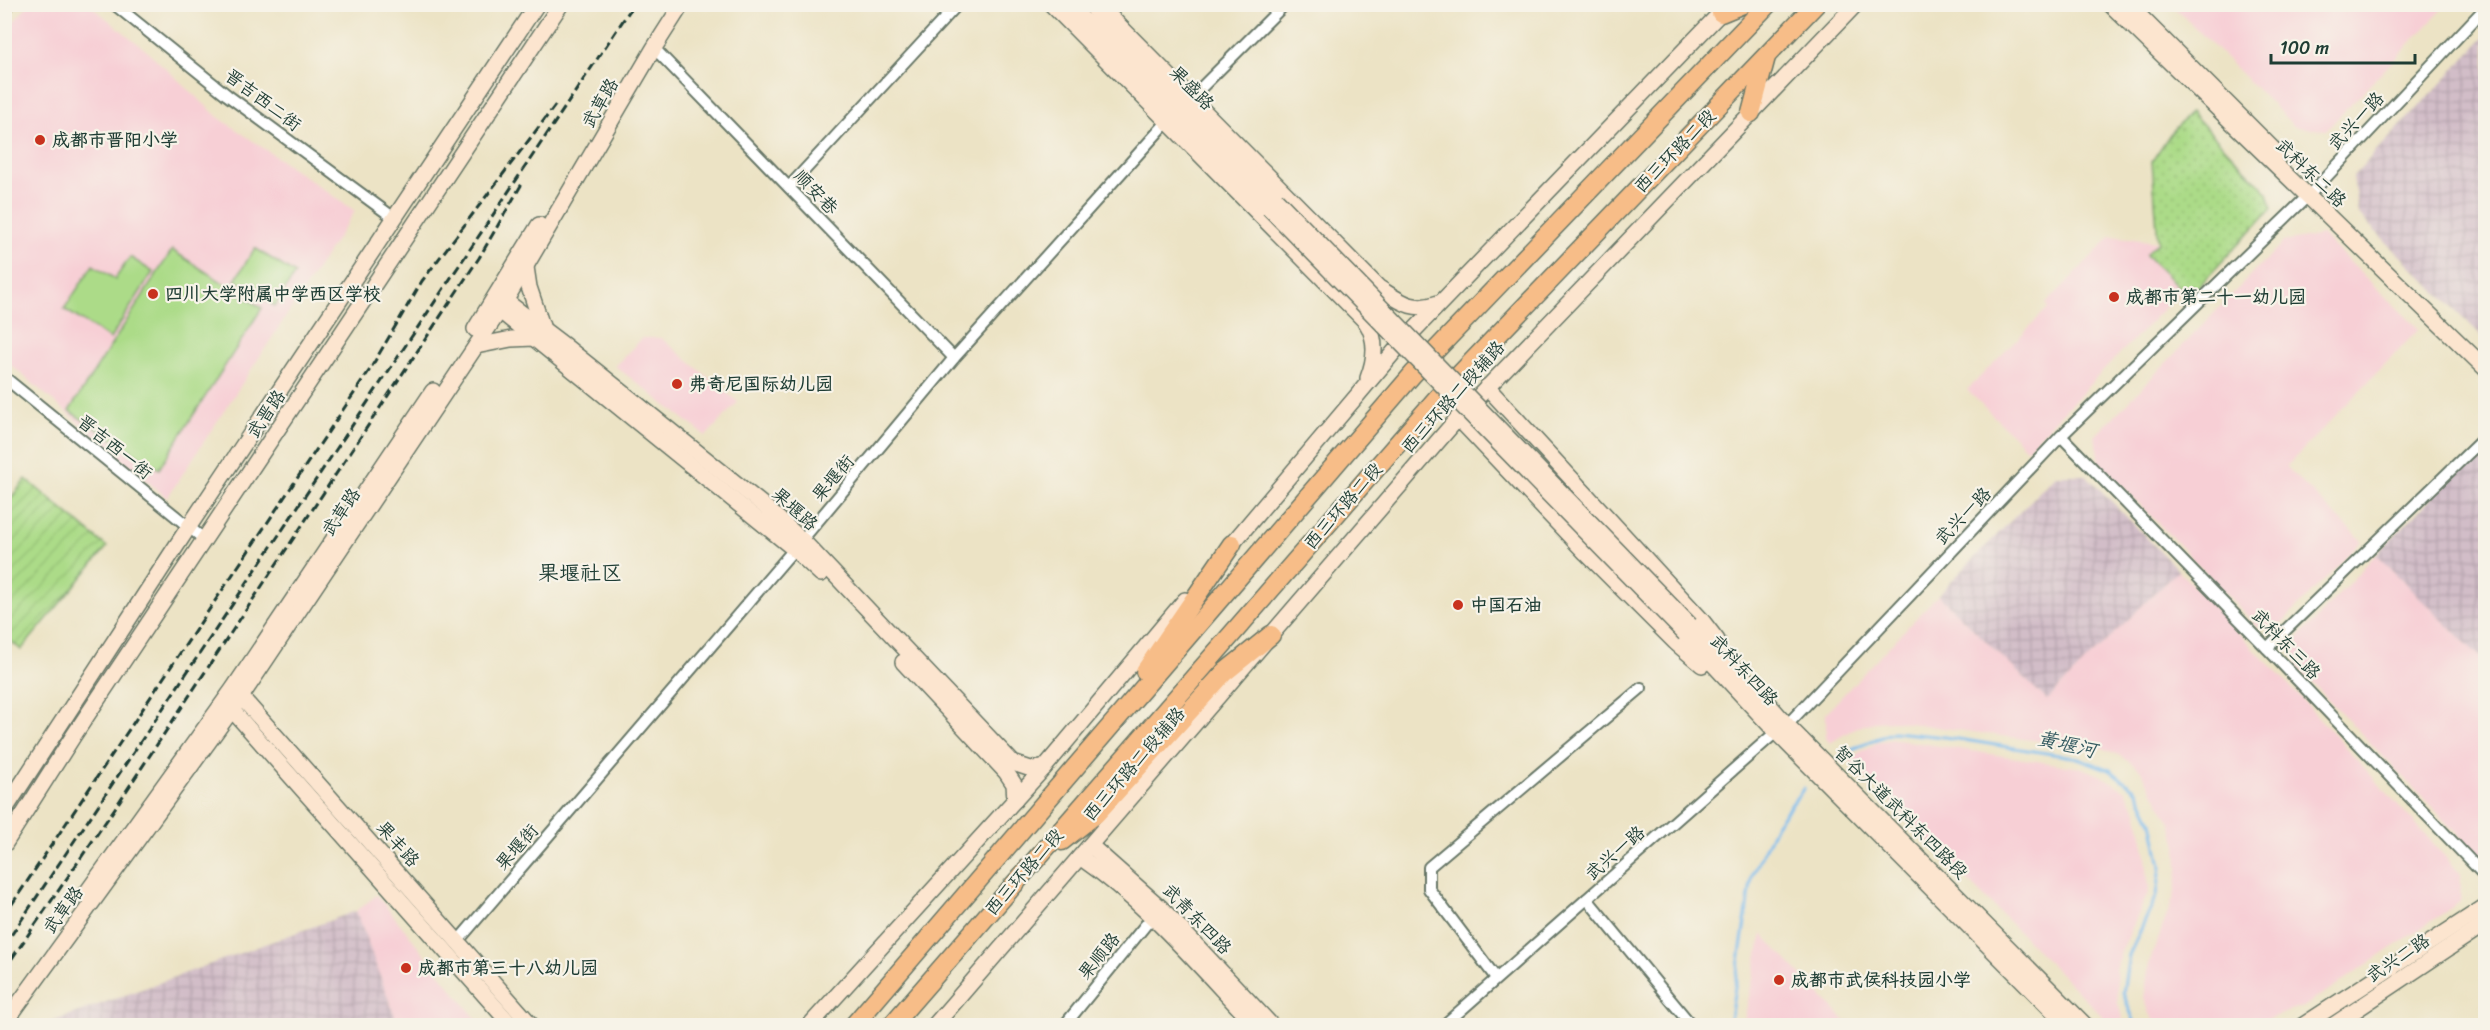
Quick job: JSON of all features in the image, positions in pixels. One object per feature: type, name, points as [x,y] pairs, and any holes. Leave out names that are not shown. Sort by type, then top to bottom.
[{"type":"highway","points":[[1725,9],[1743,4]]},
{"type":"highway","name":"西三环路二段","points":[[854,1026],[1413,374],[1768,4]]},
{"type":"highway","name":"西三环路二段","points":[[891,1026],[1439,396],[1816,4]]},
{"type":"highway","points":[[1752,113],[1767,56]]},
{"type":"highway","points":[[1096,743],[1232,544]]},
{"type":"highway","points":[[1030,866],[1096,814],[1224,673],[1271,635]]},
{"type":"street","name":"晋吉西二街","points":[[114,4],[227,94],[394,218]]},
{"type":"street","name":"武晋路","points":[[4,811],[188,528],[537,4]]},
{"type":"street","name":"武晋路","points":[[4,845],[74,735],[561,4]]},
{"type":"street","name":"武草路","points":[[4,1024],[476,346],[652,36],[674,4]]},
{"type":"street","name":"武草路","points":[[4,1008],[232,699],[499,302],[526,267],[682,4]]},
{"type":"street","points":[[789,187],[958,4]]},
{"type":"street","name":"果盛路","points":[[1082,4],[1100,31],[1272,203],[1688,629]]},
{"type":"street","points":[[1092,4],[1100,31],[1134,89]]},
{"type":"street","points":[[1098,4],[1379,288],[1404,304],[1420,308],[1441,302]]},
{"type":"street","points":[[1191,98],[1285,4]]},
{"type":"street","name":"西三环路二段辅路","points":[[934,1026],[1458,418],[1856,4]]},
{"type":"street","name":"武科东二路","points":[[2110,4],[2486,356]]},
{"type":"street","name":"武科东二路","points":[[2128,4],[2486,369]]},
{"type":"street","points":[[1058,7],[1161,67]]},
{"type":"street","points":[[1058,7],[1134,89],[1366,322],[1371,330],[1374,356],[1364,388]]},
{"type":"street","name":"武兴一路","points":[[1443,1026],[1781,729],[2061,436],[2311,193],[2486,7]]},
{"type":"street","points":[[809,1026],[1044,768],[1399,346],[1725,9]]},
{"type":"street","name":"顺安巷","points":[[654,48],[954,358]]},
{"type":"street","name":"果堰街","points":[[458,941],[798,545],[954,358],[1167,122]]},
{"type":"street","points":[[476,346],[539,334],[526,267]]},
{"type":"street","name":"果堰路","points":[[499,302],[763,506],[798,545],[1013,763],[1031,769],[1044,768]]},
{"type":"street","name":"晋吉西一街","points":[[7,384],[205,540]]},
{"type":"street","points":[[1487,387],[1700,618],[1750,683]]},
{"type":"street","points":[[1458,418],[1676,643],[1744,699]]},
{"type":"street","name":"武科东三路","points":[[2061,436],[2486,877]]},
{"type":"street","points":[[2267,648],[2486,436]]},
{"type":"street","name":"果堰路","points":[[798,545],[814,567],[1006,772],[1014,784],[1015,800]]},
{"type":"street","name":"智谷大道武科东四路段","points":[[1688,629],[1750,683],[1781,729],[2068,1026]]},
{"type":"street","name":"武科东四路","points":[[1688,629],[1744,699],[1781,729]]},
{"type":"street","points":[[1496,978],[1429,889],[1429,867],[1641,688]]},
{"type":"street","name":"果丰路","points":[[232,699],[458,941],[532,1026]]},
{"type":"street","name":"果丰路","points":[[232,699],[512,1026]]},
{"type":"street","name":"智谷大道武科东四路段","points":[[1781,729],[2086,1026]]},
{"type":"street","name":"武青东四路","points":[[1085,851],[1156,912],[1272,1026]]},
{"type":"street","points":[[1587,899],[1692,1026]]},
{"type":"street","points":[[2302,1026],[2486,906]]},
{"type":"street","name":"武青东四路","points":[[1156,912],[1256,1026]]},
{"type":"street","name":"果顺路","points":[[1064,1026],[1156,912]]},
{"type":"street","name":"武兴二路","points":[[2332,1026],[2486,923]]},
{"type":"shaded area","name":"四川大学附属中学西区学校","points":[[28,5],[90,5],[147,51],[218,117],[355,211],[167,498],[5,360],[4,33]]},
{"type":"shaded area","points":[[2172,5],[2447,5],[2326,130],[2295,127]]},
{"type":"shaded area","points":[[2485,37],[2485,339],[2358,214],[2353,176]]},
{"type":"shaded area","points":[[2322,235],[2419,329],[2286,467],[2362,541],[2278,627],[2257,626],[2099,462],[2095,436],[2283,242]]},
{"type":"shaded area","points":[[2111,236],[2158,242],[2182,290],[2027,449],[1967,390],[2049,307],[2046,304]]},
{"type":"shaded area","name":"弗奇尼国际幼儿园","points":[[642,338],[661,338],[738,402],[706,436],[615,366]]},
{"type":"shaded area","points":[[2485,445],[2485,662],[2376,554]]},
{"type":"shaded area","points":[[2056,475],[2086,475],[2178,570],[2047,700],[1938,595]]},
{"type":"shaded area","points":[[2376,554],[2485,662],[2485,862],[2296,666],[2293,644]]},
{"type":"shaded area","points":[[2178,570],[2288,684],[2461,874],[2460,902],[2305,1006],[2267,1019],[2258,1025],[2158,1025],[2150,1014],[2144,998],[2149,963],[2174,896],[2178,870],[2177,846],[2171,823],[2140,769],[2121,756],[2091,743],[2089,748],[1894,721],[1875,722],[1855,728],[1830,743],[1826,737],[1826,713],[1938,595],[2047,700]]},
{"type":"shaded area","points":[[1894,739],[2082,768],[2098,774],[2126,791],[2138,814],[2146,856],[2149,891],[2121,952],[2116,970],[2118,1004],[2123,1019],[2111,1025],[1849,760],[1881,741]]},
{"type":"shaded area","name":"成都市第三十八幼儿园","points":[[377,895],[481,1025],[398,1025],[356,911]]},
{"type":"shaded area","points":[[356,911],[398,1025],[43,1025]]},
{"type":"shaded area","name":"成都市武侯科技园小学","points":[[1762,934],[1849,1025],[1743,1025]]},
{"type":"green space","points":[[2191,112],[2268,193],[2272,208],[2189,297],[2146,255],[2158,242],[2152,161],[2170,134]]},
{"type":"green space","points":[[255,248],[295,274],[275,306],[235,280]]},
{"type":"green space","points":[[172,250],[262,308],[159,469],[69,411]]},
{"type":"green space","points":[[130,257],[153,272],[110,339],[64,309],[93,265],[115,279]]},
{"type":"green space","points":[[26,479],[107,547],[21,650],[5,636],[5,505]]},
{"type":"waterway","name":"黄堰河","points":[[1847,751],[1894,732],[1945,737],[2078,758],[2110,770],[2137,791],[2152,822],[2161,866],[2157,895],[2129,955],[2123,993],[2136,1026]]},
{"type":"waterway","name":"黄堰河","points":[[1729,1026],[1752,876],[1776,825],[1804,788]]},
{"type":"railway","points":[[4,946],[634,4]]},
{"type":"railway","points":[[4,916],[369,371],[422,281],[557,103]]},
{"type":"railway","points":[[4,970],[115,808],[479,258],[523,182]]},
{"type":"place","name":"成都市晋阳小学","points":[[40,140]]},
{"type":"place","name":"四川大学附属中学西区学校","points":[[153,294]]},
{"type":"place","name":"成都市第二十一幼儿园","points":[[2114,297]]},
{"type":"place","name":"弗奇尼国际幼儿园","points":[[677,384]]},
{"type":"place","name":"中国石油","points":[[1458,605]]},
{"type":"place","name":"成都市第三十八幼儿园","points":[[406,968]]},
{"type":"place","name":"成都市武侯科技园小学","points":[[1779,980]]},
{"type":"district","name":"果堰社区","points":[[580,573]]}]
